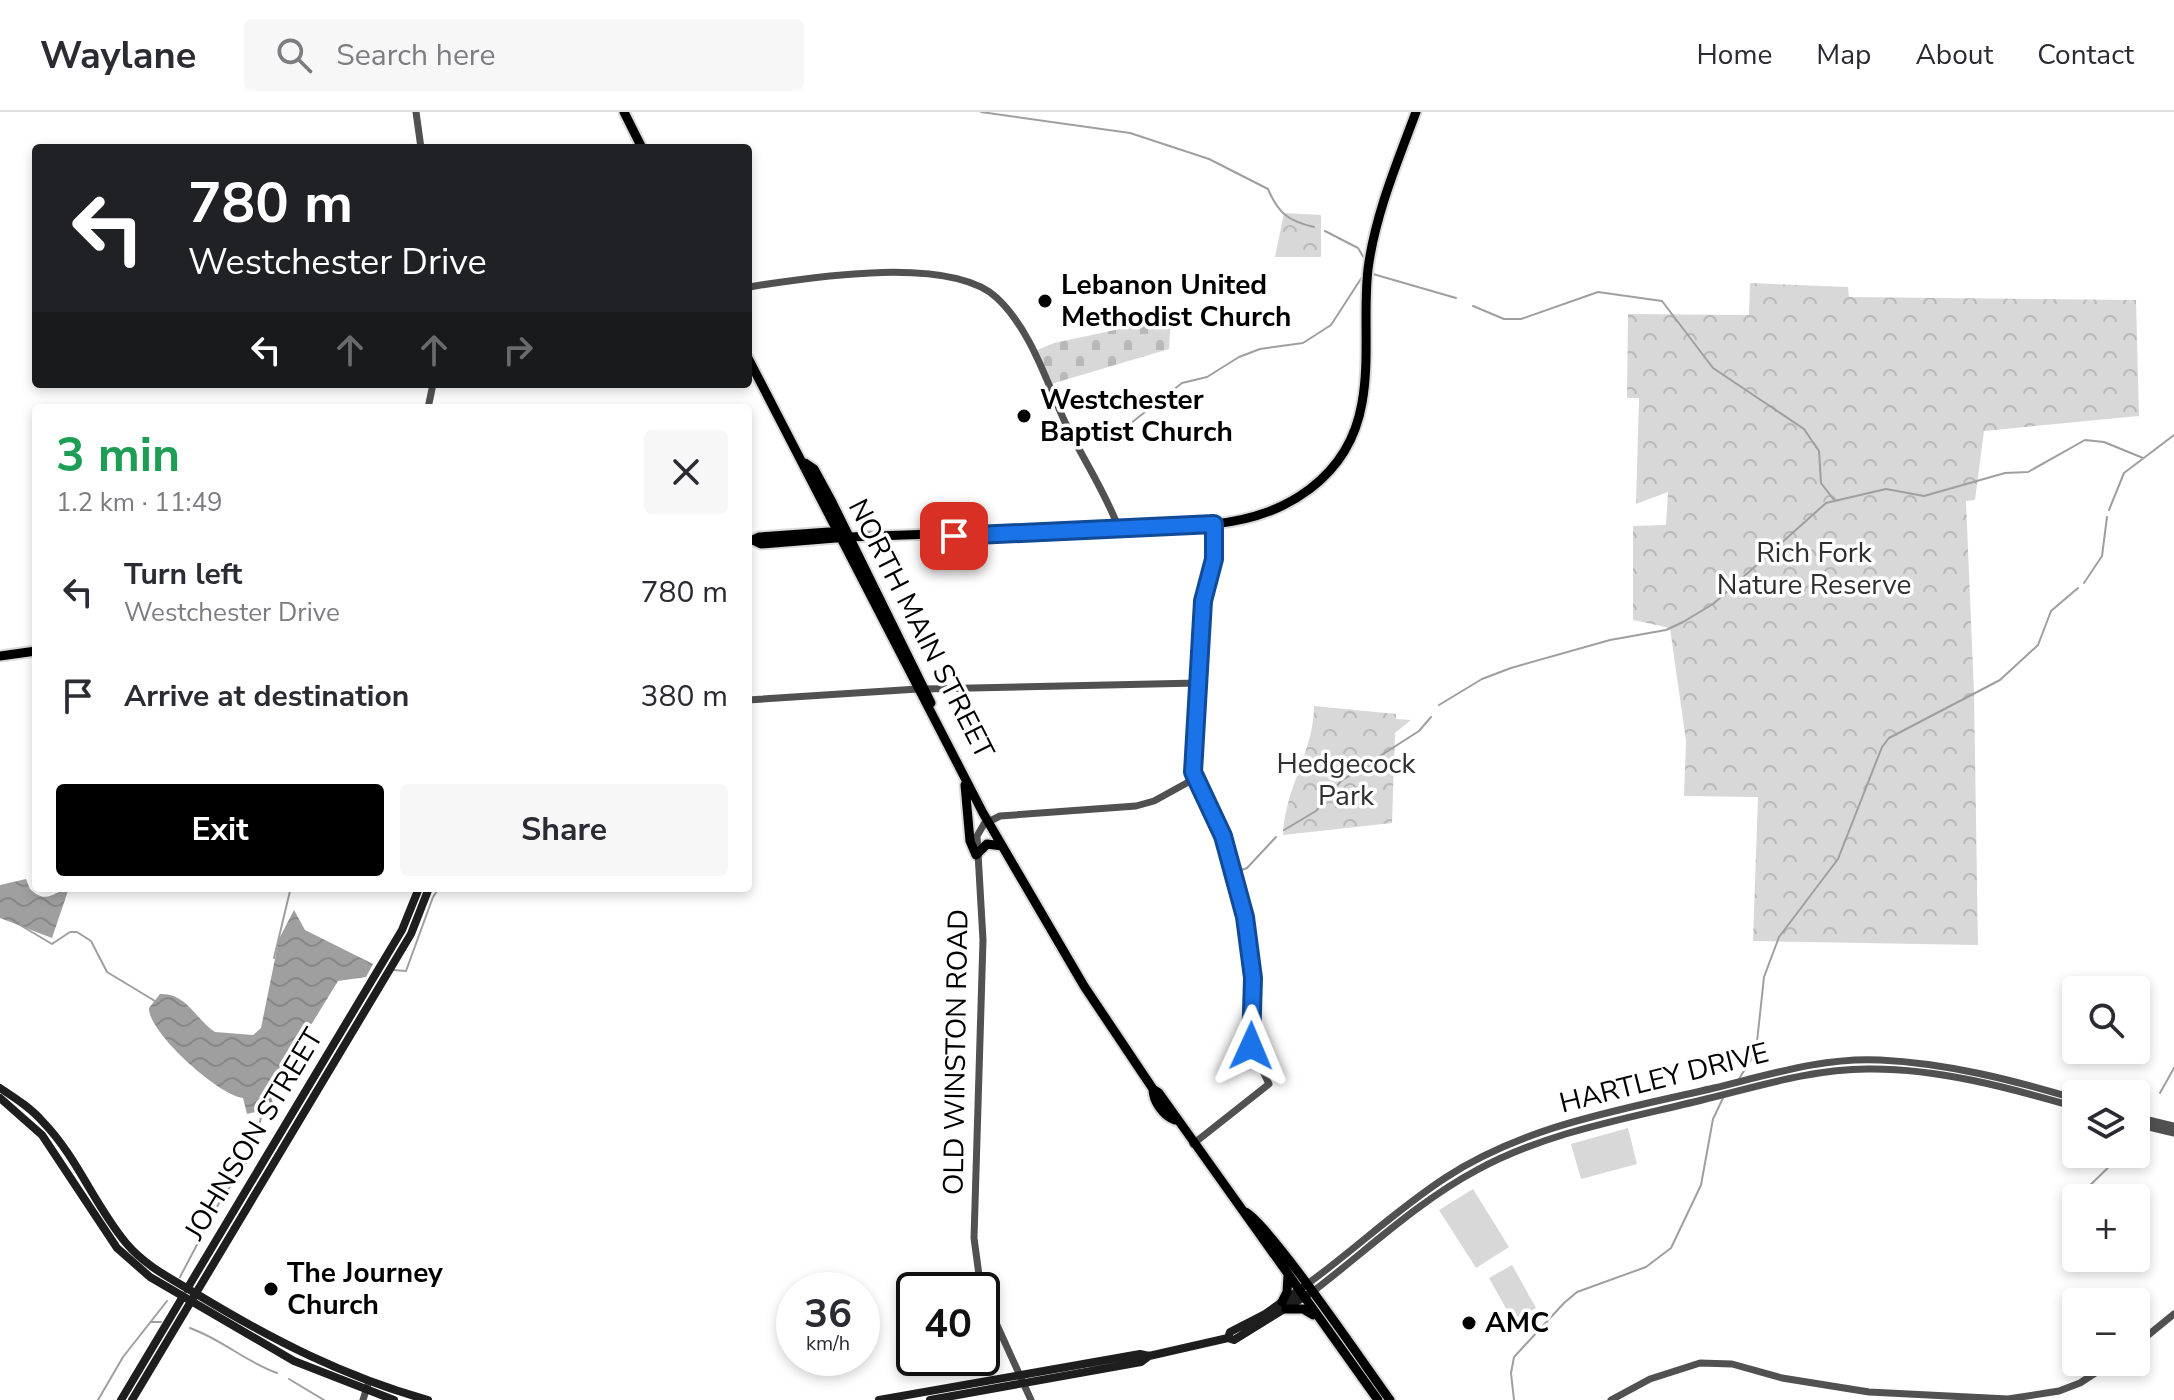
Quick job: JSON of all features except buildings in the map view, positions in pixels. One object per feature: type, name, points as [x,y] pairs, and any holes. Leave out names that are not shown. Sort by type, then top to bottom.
[{"type":"main road","points":[[624,112],[640,144]]},
{"type":"main road","points":[[752,541],[761,544],[1214,524],[1258,517],[1300,498],[1323,480],[1342,456],[1356,428],[1362,403],[1366,290],[1373,240],[1416,112]]},
{"type":"main road","name":"NORTH MAIN STREET","points":[[752,365],[805,463],[814,469],[844,538],[988,810],[989,820]]},
{"type":"main road","name":"NORTH MAIN STREET","points":[[805,463],[805,473],[824,509],[861,563],[964,777],[1084,986],[1172,1117],[1305,1292],[1319,1320],[1378,1400]]},
{"type":"main road","points":[[800,534],[820,528],[824,509]]},
{"type":"main road","points":[[752,540],[759,537],[829,532],[844,538]]},
{"type":"main road","points":[[861,563],[860,550],[865,543],[896,536]]},
{"type":"main road","points":[[0,656],[32,652]]},
{"type":"main road","points":[[964,777],[970,841],[976,855],[987,844],[1002,846]]},
{"type":"main road","name":"JOHNSON STREET","points":[[187,1289],[402,930],[417,892]]},
{"type":"main road","name":"JOHNSON STREET","points":[[132,1400],[198,1295],[411,934],[427,892]]},
{"type":"main road","points":[[0,1088],[44,1122],[126,1244],[148,1264],[270,1338],[394,1400]]},
{"type":"main road","points":[[0,1098],[48,1142],[117,1248],[150,1277],[294,1361],[367,1386],[428,1400]]},
{"type":"main road","name":"NORTH MAIN STREET","points":[[1258,1229],[1288,1275],[1320,1304],[1390,1400]]},
{"type":"main road","points":[[1284,1306],[1288,1275]]},
{"type":"main road","points":[[1320,1286],[1320,1304]]},
{"type":"main road","points":[[930,1400],[1228,1338],[1230,1332],[1284,1306],[1305,1292]]},
{"type":"main road","name":"JOHNSON STREET","points":[[121,1400],[182,1298]]},
{"type":"main road","points":[[1284,1306],[1303,1309],[1319,1320]]},
{"type":"main road","points":[[879,1400],[1021,1379]]},
{"type":"street","points":[[416,112],[420,144]]},
{"type":"street","points":[[752,286],[843,274],[922,273],[957,280],[991,293],[1026,337],[1119,529]]},
{"type":"street","points":[[1193,1144],[1265,1090],[1268,1077],[1251,1046],[1252,965],[1240,895],[1223,836],[1194,779],[1203,601],[1215,550],[1214,524]]},
{"type":"street","points":[[752,700],[922,689],[1198,683]]},
{"type":"street","points":[[989,820],[1019,813],[1136,806],[1154,801],[1194,779]]},
{"type":"street","name":"OLD WINSTON ROAD","points":[[979,1272],[974,1238],[983,940],[976,855],[977,836],[989,820]]},
{"type":"street","name":"HARTLEY DRIVE","points":[[1305,1292],[1446,1178],[1512,1142],[1549,1128],[1825,1062],[1878,1060],[1981,1074],[2062,1095]]},
{"type":"street","name":"HARTLEY DRIVE","points":[[1305,1292],[1320,1286],[1452,1185],[1516,1151],[1560,1134],[1830,1071],[1901,1070],[2024,1092],[2062,1103]]},
{"type":"street","points":[[2150,1120],[2174,1126]]},
{"type":"street","points":[[2150,1127],[2174,1133]]},
{"type":"street","name":"JOHNSON STREET","points":[[182,1298],[187,1289]]},
{"type":"street","points":[[2150,1334],[2174,1314]]},
{"type":"street","name":"OLD WINSTON ROAD","points":[[1000,1332],[1031,1400]]},
{"type":"street","points":[[1611,1400],[1650,1379],[1700,1363],[1732,1364],[1782,1378],[1869,1392],[2008,1399],[2059,1391],[2091,1376]]},
{"type":"street","points":[[363,1400],[367,1386]]},
{"type":"green space","points":[[1284,213],[1321,215],[1321,257],[1275,257]]},
{"type":"green space","name":"Rich Fork Nature Reserve","points":[[1750,283],[1848,287],[1849,297],[2136,300],[2139,416],[1984,431],[1975,500],[1966,501],[1974,693],[1978,945],[1753,941],[1758,797],[1684,796],[1686,741],[1670,628],[1633,620],[1633,526],[1666,525],[1668,492],[1636,504],[1639,398],[1627,398],[1628,314],[1749,315]]},
{"type":"green space","points":[[1171,318],[1169,349],[1051,384],[1038,355],[1037,350],[1054,343]]},
{"type":"green space","name":"Hedgecock Park","points":[[1314,706],[1396,714],[1396,719],[1411,720],[1395,733],[1392,823],[1283,835],[1288,802],[1313,723]]},
{"type":"green space","points":[[1628,1128],[1637,1164],[1581,1179],[1571,1144]]},
{"type":"green space","points":[[1473,1189],[1509,1247],[1476,1268],[1439,1210]]},
{"type":"green space","points":[[1512,1265],[1536,1308],[1513,1321],[1489,1278]]},
{"type":"water","points":[[26,879],[32,892],[41,896],[68,892],[52,938],[0,918],[0,885]]},
{"type":"water","points":[[294,910],[305,930],[373,964],[366,977],[338,981],[270,1092],[274,1107],[247,1114],[243,1098],[202,1075],[172,1046],[152,1019],[149,1008],[160,994],[169,995],[184,1002],[215,1032],[253,1035],[261,1028],[279,939]]},
{"type":"waterway","points":[[981,112],[1130,133],[1209,159],[1268,189],[1285,215],[1314,227]]},
{"type":"waterway","points":[[1131,423],[1182,383],[1207,377],[1239,357],[1260,349],[1303,343],[1331,325],[1364,274],[1364,258],[1358,248],[1325,231]]},
{"type":"waterway","points":[[1373,274],[1456,298]]},
{"type":"waterway","points":[[1473,306],[1504,319],[1521,319],[1598,292],[1662,301],[1713,368],[1804,429],[1819,451],[1821,483],[1834,500]]},
{"type":"waterway","points":[[2109,510],[2124,473],[2174,435]]},
{"type":"waterway","points":[[1439,705],[1482,679],[1511,668],[1610,640],[1666,630],[1683,622],[1713,604],[1826,503],[1886,489],[1924,496],[2005,473],[2028,472],[2085,440],[2104,442],[2143,458]]},
{"type":"waterway","points":[[2084,583],[2102,556],[2107,517]]},
{"type":"waterway","points":[[1739,1079],[1756,1051],[1764,977],[1779,937],[1838,859],[1882,747],[1889,738],[2000,680],[2038,645],[2051,611],[2078,588]]},
{"type":"waterway","points":[[1284,830],[1316,811],[1341,781],[1419,731],[1431,717]]},
{"type":"waterway","points":[[1239,871],[1247,868],[1276,837]]},
{"type":"waterway","points":[[274,958],[290,892]]},
{"type":"waterway","points":[[393,970],[406,971],[436,892]]},
{"type":"waterway","points":[[20,925],[52,944],[70,932],[77,932],[91,941],[107,972],[155,1001]]},
{"type":"waterway","points":[[2160,1093],[2174,1068]]},
{"type":"waterway","points":[[1514,1400],[1511,1373],[1514,1357],[1564,1303],[1577,1292],[1646,1267],[1671,1248],[1701,1185],[1713,1119],[1724,1096]]},
{"type":"waterway","points":[[180,1277],[219,1203],[253,1153],[263,1108]]},
{"type":"waterway","points":[[2091,1184],[2108,1168]]},
{"type":"waterway","points":[[98,1400],[123,1357],[167,1301]]},
{"type":"waterway","points":[[151,1322],[161,1322]]},
{"type":"waterway","points":[[190,1328],[277,1373]]},
{"type":"waterway","points":[[289,1379],[324,1400]]},
{"type":"place","name":"Lebanon United Methodist Church","points":[[1045,301]]},
{"type":"place","name":"Westchester Baptist Church","points":[[1024,416]]},
{"type":"place","name":"The Journey Church","points":[[271,1289]]},
{"type":"place","name":"AMC","points":[[1469,1323]]},
{"type":"route","points":[[954,536],[1214,524],[1214,559],[1203,601],[1193,772],[1195,784],[1223,836],[1245,917],[1253,978],[1251,1046]]}]
